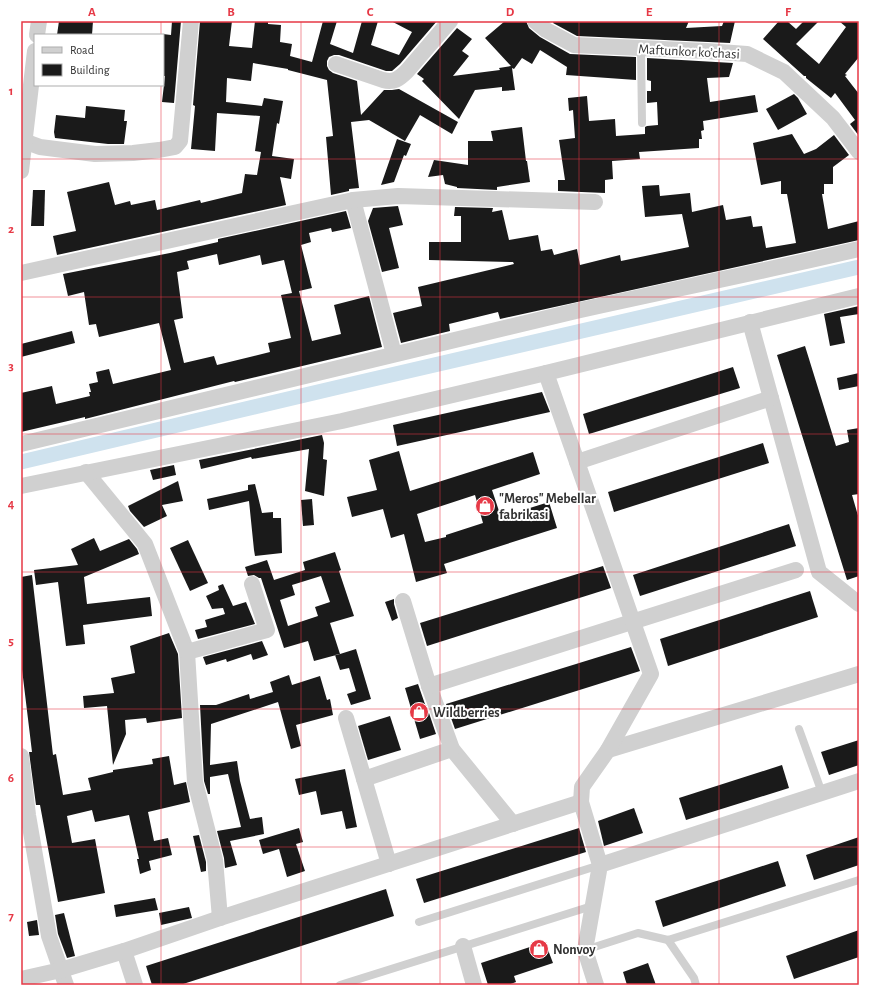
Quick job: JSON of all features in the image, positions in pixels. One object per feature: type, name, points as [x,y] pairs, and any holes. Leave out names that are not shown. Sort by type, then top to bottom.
[{"type":"street","points":[[37,34],[38,21]]},
{"type":"street","points":[[23,140],[40,147],[95,154],[133,153],[175,147],[178,145],[180,141],[184,106],[191,21]]},
{"type":"street","points":[[336,64],[383,80],[390,82],[395,81],[407,71],[450,21]]},
{"type":"street","name":"Maftunkor ko’chasi","points":[[535,21],[546,30],[574,46],[747,54],[784,72],[833,118],[859,152]]},
{"type":"street","points":[[21,171],[23,140],[34,58]]},
{"type":"street","points":[[21,273],[353,200],[398,196],[595,202]]},
{"type":"street","points":[[353,200],[394,354]]},
{"type":"street","points":[[21,444],[579,310],[751,274],[859,249]]},
{"type":"street","points":[[21,486],[342,421],[546,373],[859,296]]},
{"type":"street","points":[[750,322],[820,572],[859,604]]},
{"type":"street","points":[[546,373],[651,674],[608,750],[582,787],[581,802],[600,866],[585,950],[596,985]]},
{"type":"street","points":[[577,462],[771,398]]},
{"type":"street","points":[[86,472],[145,544],[187,652],[195,782],[215,860],[220,918]]},
{"type":"street","points":[[429,686],[796,570]]},
{"type":"street","points":[[187,652],[267,630],[252,584]]},
{"type":"street","points":[[403,601],[429,686],[452,749],[513,824]]},
{"type":"street","points":[[608,750],[859,674]]},
{"type":"street","points":[[346,718],[389,864]]},
{"type":"street","points":[[364,779],[452,749]]},
{"type":"street","points":[[21,756],[24,816],[49,936],[64,978]]},
{"type":"street","points":[[600,866],[859,781]]},
{"type":"street","points":[[21,979],[64,978],[124,951],[220,918],[581,802]]},
{"type":"street","points":[[463,946],[474,985]]},
{"type":"street","points":[[124,951],[135,985]]},
{"type":"lane","points":[[641,48],[642,123]]},
{"type":"lane","points":[[799,729],[822,793]]},
{"type":"lane","points":[[419,922],[600,866]]},
{"type":"lane","points":[[585,950],[638,933],[668,940],[859,880]]},
{"type":"lane","points":[[340,985],[592,906]]},
{"type":"lane","points":[[668,940],[694,978],[696,985]]},
{"type":"building","points":[[59,21],[93,21],[92,34],[57,34]]},
{"type":"building","points":[[172,21],[181,21],[174,103],[162,102],[165,76],[164,34],[171,35]]},
{"type":"building","points":[[200,21],[232,21],[229,46],[252,48],[255,21],[268,21],[268,24],[281,25],[280,42],[292,44],[290,56],[312,62],[323,21],[337,21],[330,44],[353,53],[362,21],[378,21],[371,45],[399,55],[412,32],[391,21],[437,21],[400,64],[392,71],[386,71],[339,55],[329,57],[327,66],[333,73],[357,81],[361,115],[384,90],[399,89],[458,122],[452,134],[420,115],[405,141],[369,120],[351,122],[359,188],[349,189],[349,191],[331,195],[326,137],[333,136],[327,80],[288,69],[253,63],[251,81],[227,78],[226,102],[262,106],[264,98],[283,101],[279,124],[277,123],[272,156],[294,159],[291,179],[280,177],[286,205],[57,255],[53,236],[76,231],[67,192],[109,182],[115,205],[130,201],[131,205],[155,200],[157,210],[200,200],[201,203],[242,193],[245,174],[257,175],[261,152],[255,151],[260,116],[217,113],[215,151],[191,149]]},
{"type":"building","points":[[505,21],[526,21],[529,28],[540,37],[570,54],[636,57],[636,80],[566,75],[567,67],[540,50],[532,64],[522,58],[514,69],[512,68],[515,90],[502,91],[502,87],[475,90],[459,119],[422,81],[424,79],[417,74],[457,28],[472,39],[462,51],[469,56],[453,76],[500,70],[499,68],[511,66],[485,38]]},
{"type":"building","points":[[554,21],[689,21],[686,28],[722,26],[724,21],[735,21],[730,43],[577,36],[553,23]]},
{"type":"building","points":[[779,21],[787,21],[796,29],[804,21],[819,21],[796,44],[819,64],[846,27],[839,21],[859,21],[859,57],[845,76],[859,94],[859,136],[850,124],[855,120],[835,93],[831,98],[806,78],[806,76],[804,76],[763,39]]},
{"type":"building","points":[[647,58],[733,63],[729,77],[707,78],[710,102],[755,95],[758,112],[703,121],[704,130],[701,131],[702,139],[699,139],[699,148],[639,152],[640,159],[612,161],[613,179],[605,180],[605,193],[558,191],[558,180],[565,180],[559,140],[575,138],[573,110],[569,111],[568,98],[587,96],[589,121],[615,119],[616,136],[645,134],[645,127],[658,125],[657,102],[647,103],[647,91],[651,91],[651,81],[647,80]]},
{"type":"building","points":[[794,94],[807,114],[778,130],[766,109]]},
{"type":"building","points":[[86,106],[125,110],[124,121],[127,121],[124,144],[108,144],[55,138],[54,132],[56,115],[85,118]]},
{"type":"building","points":[[522,127],[530,182],[497,187],[497,190],[457,188],[445,184],[443,175],[428,177],[434,160],[468,165],[468,141],[493,141],[491,131]]},
{"type":"building","points":[[792,134],[804,154],[816,149],[834,135],[849,155],[833,167],[833,184],[824,184],[824,194],[822,194],[828,229],[859,221],[859,240],[500,319],[498,312],[449,324],[450,331],[401,343],[393,313],[422,306],[418,287],[514,264],[513,262],[429,260],[429,242],[461,242],[461,216],[454,216],[455,207],[493,208],[492,212],[502,210],[509,240],[538,235],[541,251],[552,249],[554,255],[577,249],[580,265],[620,255],[621,261],[689,247],[682,214],[645,217],[642,186],[659,185],[660,196],[690,193],[692,212],[723,205],[726,220],[751,216],[753,227],[762,226],[766,248],[796,243],[787,194],[781,194],[781,181],[761,185],[753,143]]},
{"type":"building","points":[[397,139],[411,144],[406,156],[404,155],[394,182],[381,185]]},
{"type":"building","points":[[33,190],[45,190],[44,226],[31,226]]},
{"type":"building","points":[[398,206],[403,225],[389,228],[399,268],[382,272],[368,221],[373,208]]},
{"type":"building","points":[[346,211],[351,228],[332,232],[331,228],[309,233],[311,242],[301,245],[312,288],[299,291],[312,341],[341,334],[334,305],[369,296],[382,347],[234,381],[85,419],[85,417],[21,432],[21,393],[52,386],[56,404],[90,396],[89,392],[91,392],[89,384],[98,382],[96,372],[109,369],[113,384],[171,370],[159,323],[99,337],[96,324],[89,325],[84,292],[68,296],[63,274],[170,253],[218,242],[218,239]],"holes":[[[217,254],[219,265],[260,255],[262,265],[284,260],[292,293],[281,295],[291,338],[268,343],[270,352],[217,365],[214,356],[184,363],[174,320],[183,318],[177,272],[189,269],[187,261]]]},
{"type":"building","points":[[859,306],[859,314],[840,317],[845,343],[830,346],[824,314]]},
{"type":"building","points":[[72,331],[75,343],[21,357],[21,344]]},
{"type":"building","points":[[805,346],[836,446],[849,442],[847,430],[859,428],[859,494],[852,495],[859,519],[859,576],[847,580],[777,355]]},
{"type":"building","points":[[733,367],[740,388],[589,434],[583,414]]},
{"type":"building","points":[[859,373],[859,386],[839,390],[837,378]]},
{"type":"building","points":[[542,392],[550,412],[397,446],[393,425]]},
{"type":"building","points":[[322,435],[324,443],[323,459],[327,460],[324,496],[305,491],[309,449],[252,459],[251,457],[201,469],[199,460]]},
{"type":"building","points":[[763,443],[769,463],[614,512],[608,492]]},
{"type":"building","points":[[399,451],[410,491],[533,452],[540,474],[492,490],[501,517],[549,502],[557,528],[444,564],[447,573],[416,582],[404,534],[391,538],[383,509],[352,517],[347,497],[377,490],[369,460]],"holes":[[[475,495],[483,523],[446,535],[446,537],[425,542],[417,514]]]},
{"type":"building","points":[[174,465],[176,475],[153,480],[150,470]]},
{"type":"building","points":[[178,481],[183,501],[162,505],[167,516],[144,527],[130,511],[128,506]]},
{"type":"building","points":[[255,484],[262,513],[273,512],[273,518],[281,518],[282,553],[255,556],[249,501],[209,510],[207,499],[248,490],[248,485]]},
{"type":"building","points":[[312,499],[314,525],[303,526],[301,500]]},
{"type":"building","points":[[789,524],[796,546],[640,596],[633,575]]},
{"type":"building","points":[[94,538],[100,551],[129,539],[139,554],[84,577],[87,604],[150,597],[152,616],[83,625],[85,644],[66,646],[58,582],[36,585],[34,570],[78,565],[71,549]]},
{"type":"building","points":[[188,540],[208,583],[190,591],[170,548]]},
{"type":"building","points":[[335,552],[341,570],[339,571],[354,616],[330,623],[340,654],[356,649],[371,699],[351,705],[347,694],[356,691],[349,668],[340,670],[335,655],[314,661],[308,641],[284,648],[261,578],[254,575],[248,576],[245,567],[267,560],[274,580],[305,570],[303,562]],"holes":[[[321,576],[330,602],[315,607],[318,616],[288,626],[280,600],[295,595],[292,585]]]},
{"type":"building","points":[[603,566],[611,588],[427,646],[420,623]]},
{"type":"building","points":[[32,575],[53,755],[56,754],[63,795],[91,790],[88,778],[113,772],[113,770],[153,764],[152,759],[169,756],[174,785],[186,782],[190,802],[148,812],[154,841],[168,838],[172,855],[149,861],[151,870],[140,874],[137,859],[139,859],[129,815],[95,822],[92,810],[67,816],[72,843],[95,839],[105,893],[58,902],[40,805],[36,805],[29,752],[32,752],[21,661],[21,577]]},
{"type":"building","points":[[223,584],[233,606],[246,602],[255,624],[198,639],[195,630],[207,627],[205,620],[225,614],[223,608],[212,609],[206,596],[219,590],[218,586]]},
{"type":"building","points":[[810,591],[818,617],[668,666],[660,639]]},
{"type":"building","points":[[394,599],[398,618],[392,621],[385,602]]},
{"type":"building","points":[[169,633],[178,654],[182,718],[147,723],[146,718],[125,720],[126,734],[113,765],[107,706],[84,708],[83,696],[114,693],[111,678],[135,673],[130,646]]},
{"type":"building","points":[[262,641],[268,655],[253,660],[251,654],[227,662],[226,659],[206,665],[203,657]]},
{"type":"building","points":[[631,647],[640,671],[455,729],[446,704]]},
{"type":"building","points":[[289,675],[292,685],[320,676],[327,700],[330,699],[333,715],[296,725],[301,746],[291,749],[278,702],[211,724],[210,765],[237,761],[240,781],[250,819],[262,817],[264,834],[230,841],[237,865],[225,868],[217,831],[241,827],[228,774],[210,777],[210,794],[208,794],[204,781],[200,705],[216,705],[249,694],[250,699],[273,692],[270,682]]},
{"type":"building","name":"Wildberries","points":[[418,684],[436,734],[420,739],[405,688]]},
{"type":"building","points":[[390,716],[401,750],[368,760],[358,726]]},
{"type":"building","points":[[859,740],[859,765],[829,775],[821,752]]},
{"type":"building","points":[[782,765],[789,788],[686,820],[679,798]]},
{"type":"building","points":[[345,769],[357,827],[346,829],[342,811],[321,815],[316,791],[299,795],[295,779]]},
{"type":"building","points":[[634,808],[643,833],[604,846],[598,821]]},
{"type":"building","points":[[299,828],[303,842],[296,844],[305,871],[287,877],[279,849],[263,854],[259,840]]},
{"type":"building","points":[[579,828],[586,852],[424,903],[416,879]]},
{"type":"building","points":[[199,835],[206,862],[206,871],[201,872],[193,836]]},
{"type":"building","points":[[859,837],[859,865],[814,880],[806,855]]},
{"type":"building","points":[[778,861],[786,886],[663,927],[655,901]]},
{"type":"building","points":[[386,889],[394,916],[180,985],[152,985],[146,966]]},
{"type":"building","points":[[155,898],[158,910],[116,917],[114,905]]},
{"type":"building","points":[[189,907],[192,918],[161,925],[159,913]]},
{"type":"building","points":[[64,913],[75,956],[67,958],[58,934],[55,915]]},
{"type":"building","points":[[37,920],[39,935],[29,936],[27,922]]},
{"type":"building","points":[[859,930],[859,957],[794,979],[786,956]]},
{"type":"building","points":[[545,942],[553,963],[514,976],[516,982],[508,985],[488,985],[481,963]]},
{"type":"building","points":[[648,963],[656,985],[627,985],[623,972]]},
{"type":"waterway","points":[[21,462],[859,267]]},
{"type":"place","name":"\"Meros\" Mebellar fabrikasi","points":[[485,506]]},
{"type":"place","name":"Wildberries","points":[[419,712]]},
{"type":"place","name":"Nonvoy","points":[[539,949]]}]
